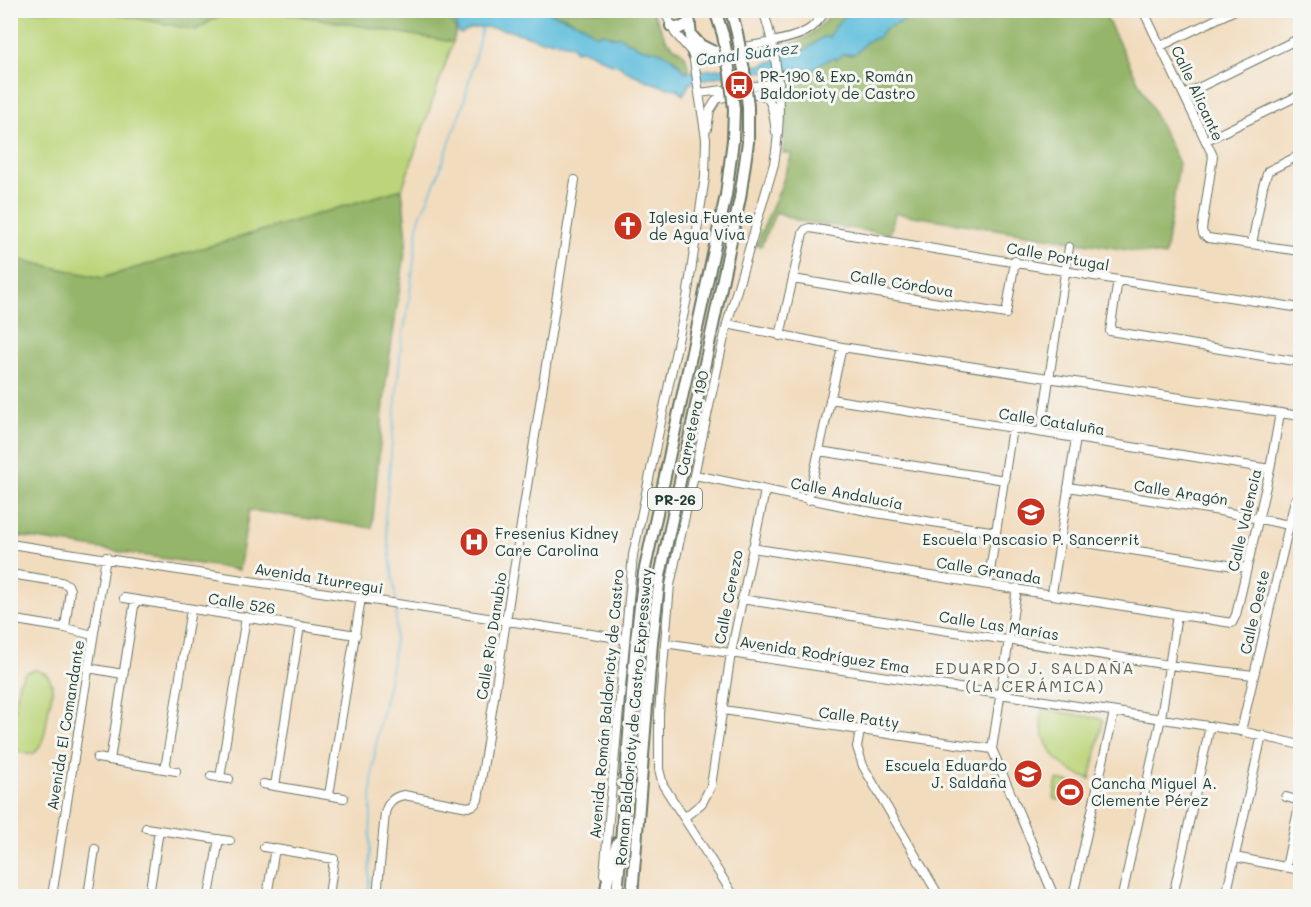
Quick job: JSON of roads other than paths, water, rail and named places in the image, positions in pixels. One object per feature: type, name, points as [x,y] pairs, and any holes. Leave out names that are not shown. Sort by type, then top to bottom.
[{"type":"highway","points":[[688,10],[694,59]]},
{"type":"highway","name":"Roman Baldorioty de Castro Expressway","points":[[617,897],[636,640],[644,573],[726,195],[733,140],[734,109],[730,74],[723,35],[715,10]]},
{"type":"highway","name":"Roman Baldorioty de Castro Expressway","points":[[632,897],[651,654],[660,576],[740,198],[748,142],[748,107],[744,70],[731,10]]},
{"type":"highway","points":[[671,26],[680,28],[690,23]]},
{"type":"highway","points":[[692,36],[700,45],[712,51]]},
{"type":"highway","points":[[603,897],[611,860],[622,831]]},
{"type":"street","points":[[664,10],[680,41],[694,59],[712,51],[772,41],[804,32],[811,28],[827,10]]},
{"type":"street","name":"Carretera 190","points":[[734,897],[663,785],[658,769],[659,713],[670,585],[727,324],[774,164],[778,142],[779,81],[775,53],[764,10]]},
{"type":"street","name":"Calle Alicante","points":[[1143,10],[1213,156],[1203,234],[1208,238],[1299,251]]},
{"type":"street","points":[[1161,46],[1235,10]]},
{"type":"street","points":[[1184,95],[1300,38]]},
{"type":"street","name":"Avenida Román Baldorioty de Castro","points":[[603,897],[633,555],[687,298],[705,177],[706,139],[694,59]]},
{"type":"street","points":[[700,96],[779,81]]},
{"type":"street","points":[[706,139],[710,110],[717,99],[756,93],[770,100],[778,142]]},
{"type":"street","points":[[1207,140],[1300,95]]},
{"type":"street","points":[[1252,244],[1268,171],[1300,155]]},
{"type":"street","name":"Calle Río Danubio","points":[[377,897],[385,813],[395,797],[404,795],[468,807],[474,806],[478,800],[575,180]]},
{"type":"street","name":"Calle Portugal","points":[[793,279],[803,233],[810,228],[1016,261],[1066,272],[1300,308]]},
{"type":"street","points":[[1299,251],[1300,233]]},
{"type":"street","points":[[1041,432],[1070,247]]},
{"type":"street","name":"Calle Córdova","points":[[793,279],[1006,314],[1016,261]]},
{"type":"street","points":[[780,336],[793,279]]},
{"type":"street","points":[[1118,280],[1110,331],[1300,362]]},
{"type":"street","points":[[727,324],[842,347],[1300,416]]},
{"type":"street","points":[[808,500],[842,347]]},
{"type":"street","name":"Calle Cataluña","points":[[830,399],[1270,469]]},
{"type":"street","name":"Calle Valencia","points":[[1222,621],[1232,622],[1236,615],[1270,469],[1280,413]]},
{"type":"street","points":[[988,584],[1012,428]]},
{"type":"street","points":[[1052,593],[1076,438]]},
{"type":"street","points":[[819,451],[1005,480]]},
{"type":"street","name":"Calle Andalucía","points":[[695,475],[876,513],[996,532]]},
{"type":"street","name":"Calle Aragón","points":[[1068,487],[1259,518],[1289,525]]},
{"type":"street","name":"Calle Cerezo","points":[[684,818],[702,803],[711,786],[731,653],[765,490]]},
{"type":"street","name":"Calle Oeste","points":[[1241,731],[1289,525],[1298,501]]},
{"type":"street","points":[[1061,539],[1247,568]]},
{"type":"street","name":"Avenida Iturregui","points":[[10,544],[106,557],[624,639]]},
{"type":"street","name":"Calle Granada","points":[[752,548],[1222,621]]},
{"type":"street","name":"Avenida El Comandante","points":[[52,897],[106,557]]},
{"type":"street","points":[[10,574],[68,585],[70,591],[65,628]]},
{"type":"street","points":[[1017,588],[992,749],[1054,897]]},
{"type":"street","name":"Calle 526","points":[[124,598],[356,635]]},
{"type":"street","points":[[329,795],[361,598]]},
{"type":"street","name":"Calle Las Marías","points":[[741,599],[1169,665],[1253,675]]},
{"type":"street","points":[[110,760],[135,600]]},
{"type":"street","points":[[165,769],[191,609]]},
{"type":"street","points":[[1122,897],[1161,718],[1177,615]]},
{"type":"street","points":[[229,779],[216,777],[246,617]]},
{"type":"street","points":[[10,619],[93,635]]},
{"type":"street","points":[[275,786],[300,626]]},
{"type":"street","name":"Avenida Rodríguez Ema","points":[[665,643],[1161,718],[1262,735],[1300,745]]},
{"type":"street","points":[[88,668],[123,674]]},
{"type":"street","name":"Calle Patty","points":[[723,710],[992,749]]},
{"type":"street","points":[[1073,897],[1114,712]]},
{"type":"street","points":[[1173,897],[1210,726]]},
{"type":"street","points":[[860,731],[857,747],[863,766],[939,897]]},
{"type":"street","points":[[1226,897],[1262,735]]},
{"type":"street","points":[[97,758],[176,771]]},
{"type":"street","points":[[263,784],[344,798]]},
{"type":"street","points":[[1286,797],[1300,801],[1286,867]]},
{"type":"street","points":[[146,828],[230,841]]},
{"type":"street","points":[[149,897],[159,830]]},
{"type":"street","points":[[209,897],[219,839]]},
{"type":"street","points":[[264,847],[334,859],[328,897]]},
{"type":"street","points":[[267,897],[275,848]]},
{"type":"street","points":[[88,897],[95,849]]},
{"type":"street","points":[[1235,857],[1300,870]]},
{"type":"water","name":"Canal Suárez","points":[[442,11],[545,11],[583,25],[596,35],[605,33],[612,37],[622,37],[626,42],[631,42],[641,48],[662,52],[685,72],[762,65],[807,49],[823,37],[829,37],[849,11],[918,11],[884,29],[879,37],[866,42],[857,53],[843,54],[837,59],[833,58],[819,64],[814,69],[721,76],[690,83],[683,95],[678,89],[648,81],[622,69],[621,65],[612,64],[594,54],[575,51],[572,45],[540,40],[488,27],[468,30],[461,34],[458,32],[452,12]]},
{"type":"waterway","points":[[396,601],[385,518],[401,347],[419,219],[437,178],[464,102],[482,28]]},
{"type":"waterway","points":[[368,896],[371,793],[379,726],[393,657],[396,606]]},
{"type":"place","name":"PR-190 & Exp. Román Baldorioty de Castro","points":[[739,85]]},
{"type":"place","name":"Iglesia Fuente de Agua Viva","points":[[628,226]]},
{"type":"place","name":"Escuela Pascasio P. Sancerrit","points":[[1031,512]]},
{"type":"place","name":"Fresenius Kidney Care Carolina","points":[[474,542]]},
{"type":"place","name":"Escuela Eduardo J. Saldaña","points":[[1028,774]]},
{"type":"place","name":"Cancha Miguel A. Clemente Pérez","points":[[1070,792]]},
{"type":"district","name":"EDUARDO J. SALDAÑA (LA CERÁMICA)","points":[[1035,676]]}]
